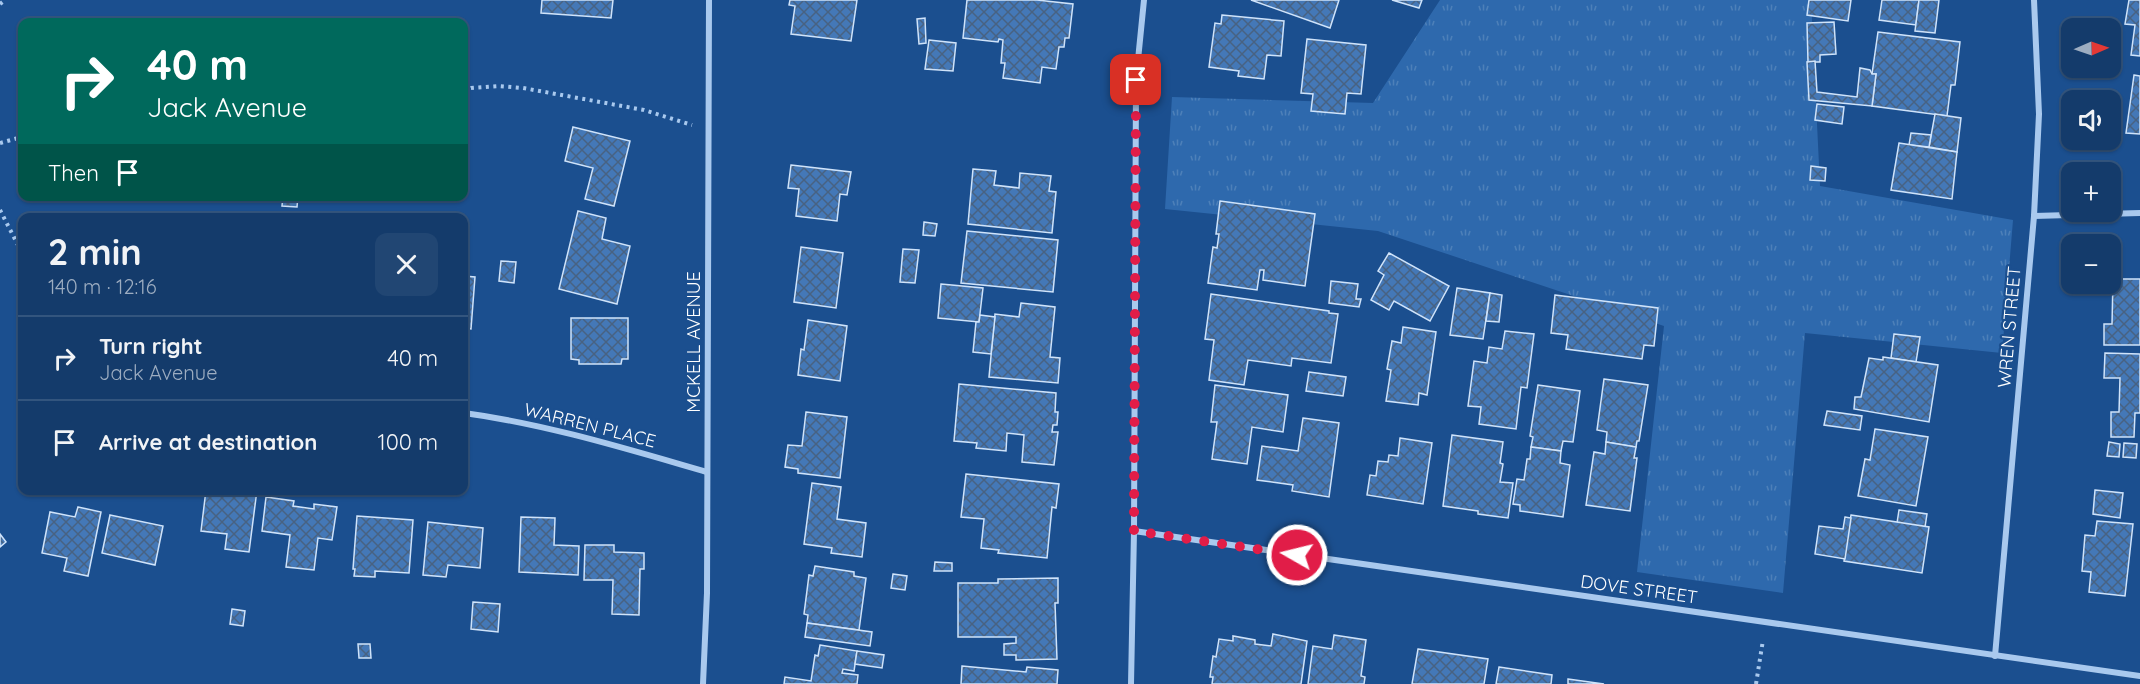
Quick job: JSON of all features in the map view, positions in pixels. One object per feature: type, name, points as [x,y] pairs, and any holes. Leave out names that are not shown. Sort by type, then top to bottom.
[{"type":"street","name":"MCKELL AVENUE","points":[[703,684],[707,592],[709,0]]},
{"type":"street","points":[[1131,684],[1136,80],[1144,0]]},
{"type":"street","name":"WREN STREET","points":[[1995,656],[2034,216],[2039,114],[2034,0]]},
{"type":"street","points":[[2034,216],[2140,213]]},
{"type":"street","name":"WARREN PLACE","points":[[468,414],[588,438],[707,472]]},
{"type":"street","name":"DOVE STREET","points":[[1134,531],[2140,676]]},
{"type":"path","points":[[0,4],[5,0]]},
{"type":"path","points":[[468,89],[499,86],[523,88],[644,110],[708,130]]},
{"type":"path","points":[[0,143],[18,138]]},
{"type":"path","points":[[0,210],[18,245]]},
{"type":"path","points":[[1756,684],[1765,623]]},
{"type":"green space","points":[[1440,0],[1811,0],[1820,186],[2013,220],[2002,353],[1805,333],[1783,593],[1637,572],[1664,326],[1378,231],[1165,209],[1172,97],[1373,103]]},
{"type":"building","points":[[542,0],[613,0],[611,18],[541,13]]},
{"type":"building","points":[[790,0],[857,0],[851,41],[791,34],[795,6],[789,5]]},
{"type":"building","points":[[967,0],[1037,0],[1073,4],[1069,38],[1065,38],[1064,47],[1059,47],[1056,69],[1042,67],[1040,83],[1003,78],[1005,63],[1001,63],[1003,40],[999,39],[998,42],[963,38]]},
{"type":"building","points":[[1251,0],[1339,0],[1330,28]]},
{"type":"building","points":[[1392,0],[1422,0],[1419,8]]},
{"type":"building","points":[[1809,0],[1851,0],[1848,21],[1807,15]]},
{"type":"building","points":[[1882,0],[1919,0],[1916,25],[1879,20]]},
{"type":"building","points":[[1919,0],[1939,0],[1935,33],[1915,31]]},
{"type":"building","points":[[2129,0],[2140,0],[2140,56],[2131,55],[2135,25],[2125,24]]},
{"type":"building","points":[[1222,15],[1284,21],[1281,56],[1267,55],[1264,79],[1238,76],[1239,71],[1209,67],[1215,23],[1221,24]]},
{"type":"building","points":[[925,18],[926,43],[919,44],[917,19]]},
{"type":"building","points":[[1834,22],[1836,54],[1820,55],[1820,62],[1808,62],[1807,23]]},
{"type":"building","points":[[1878,32],[1960,42],[1955,85],[1951,85],[1947,116],[1872,106],[1876,74],[1872,74]]},
{"type":"building","points":[[1307,39],[1366,45],[1361,94],[1347,93],[1345,114],[1311,111],[1313,94],[1301,93]]},
{"type":"building","points":[[929,40],[956,43],[953,71],[925,69]]},
{"type":"building","points":[[1815,61],[1817,92],[1857,97],[1860,68],[1876,74],[1872,106],[1809,100],[1807,62]]},
{"type":"building","points":[[2134,75],[2140,76],[2140,134],[2126,133]]},
{"type":"building","points":[[1817,104],[1844,107],[1842,124],[1815,120]]},
{"type":"building","points":[[1935,114],[1961,118],[1957,152],[1929,147]]},
{"type":"building","points":[[573,127],[630,141],[614,206],[585,199],[593,168],[565,161]]},
{"type":"building","points":[[1911,133],[1931,135],[1929,147],[1909,145]]},
{"type":"building","points":[[1899,143],[1957,152],[1952,199],[1891,190]]},
{"type":"building","points":[[791,165],[851,172],[847,195],[840,194],[837,221],[796,216],[799,189],[788,188]]},
{"type":"building","points":[[1811,166],[1826,168],[1825,181],[1810,180]]},
{"type":"building","points":[[973,169],[996,171],[994,185],[1019,188],[1020,173],[1051,176],[1049,191],[1056,192],[1052,233],[968,224]]},
{"type":"building","points":[[282,201],[298,201],[297,207],[282,206]]},
{"type":"building","points":[[1220,201],[1315,214],[1305,286],[1263,280],[1264,270],[1260,270],[1257,290],[1208,283],[1213,247],[1217,248],[1219,234],[1216,234]]},
{"type":"building","points":[[578,211],[606,218],[602,239],[630,246],[617,304],[559,289]]},
{"type":"building","points":[[924,222],[937,224],[935,236],[923,235]]},
{"type":"building","points":[[967,231],[1058,240],[1053,292],[961,283]]},
{"type":"building","points":[[801,247],[843,253],[836,308],[794,302]]},
{"type":"building","points":[[903,249],[919,250],[915,283],[900,282]]},
{"type":"building","points":[[1389,253],[1449,286],[1430,321],[1394,301],[1389,310],[1371,300],[1384,275],[1378,271]]},
{"type":"building","points":[[501,261],[516,262],[514,283],[499,281]]},
{"type":"building","points":[[468,276],[475,277],[471,329],[468,329]]},
{"type":"building","points":[[2121,279],[2140,279],[2140,345],[2104,345],[2104,324],[2112,324],[2113,294],[2121,294]]},
{"type":"building","points":[[1331,281],[1358,284],[1356,299],[1361,299],[1359,307],[1329,303]]},
{"type":"building","points":[[941,284],[983,288],[979,322],[938,318]]},
{"type":"building","points":[[1457,288],[1490,293],[1483,339],[1450,335]]},
{"type":"building","points":[[1490,293],[1502,295],[1499,322],[1486,321]]},
{"type":"building","points":[[1211,294],[1338,314],[1331,363],[1292,358],[1291,366],[1248,360],[1244,385],[1209,380],[1214,340],[1205,339]]},
{"type":"building","points":[[1555,295],[1658,308],[1654,346],[1644,345],[1642,359],[1566,349],[1568,335],[1551,333]]},
{"type":"building","points":[[1021,303],[1055,307],[1050,357],[1060,358],[1058,383],[989,377],[995,314],[1019,317]]},
{"type":"building","points":[[980,315],[995,317],[991,354],[973,352],[976,322],[979,322]]},
{"type":"building","points":[[571,318],[628,318],[628,359],[622,359],[621,364],[579,364],[579,360],[571,359]]},
{"type":"building","points":[[808,320],[847,326],[840,381],[798,375]]},
{"type":"building","points":[[1403,327],[1436,332],[1427,395],[1419,393],[1418,405],[1386,401],[1391,370],[1387,369],[1392,341],[1401,343]]},
{"type":"building","points":[[1505,331],[1534,334],[1527,388],[1521,387],[1516,429],[1479,424],[1481,407],[1468,406],[1474,361],[1487,363],[1489,347],[1502,349]]},
{"type":"building","points":[[1894,334],[1920,337],[1916,362],[1891,358]]},
{"type":"building","points":[[2105,353],[2140,354],[2140,413],[2135,413],[2134,437],[2111,437],[2111,412],[2119,412],[2120,378],[2104,378]]},
{"type":"building","points":[[1883,357],[1938,365],[1929,422],[1854,409],[1855,397],[1861,397],[1869,358],[1883,360]]},
{"type":"building","points":[[1309,372],[1346,377],[1343,396],[1306,391]]},
{"type":"building","points":[[1604,379],[1648,385],[1639,441],[1636,447],[1606,442],[1607,432],[1597,430]]},
{"type":"building","points":[[959,384],[1056,393],[1057,425],[1053,425],[1052,432],[1058,432],[1054,465],[1022,462],[1024,435],[1007,433],[1006,451],[976,448],[977,443],[954,441]]},
{"type":"building","points":[[1215,385],[1288,395],[1283,432],[1252,427],[1247,464],[1212,459],[1217,422],[1211,422]]},
{"type":"building","points":[[1538,385],[1580,391],[1573,442],[1563,441],[1561,451],[1531,447],[1533,437],[1530,436]]},
{"type":"building","points":[[1827,411],[1862,416],[1860,430],[1824,425]]},
{"type":"building","points":[[806,412],[847,417],[840,478],[798,473],[798,469],[785,467],[788,445],[802,446]]},
{"type":"building","points":[[1303,418],[1339,423],[1329,497],[1292,491],[1293,485],[1257,480],[1262,446],[1298,451]]},
{"type":"building","points":[[1875,429],[1928,437],[1916,506],[1858,496],[1865,459],[1870,460]]},
{"type":"building","points":[[1452,435],[1503,442],[1500,482],[1513,483],[1508,518],[1443,506]]},
{"type":"building","points":[[1400,438],[1432,443],[1423,504],[1367,495],[1370,475],[1376,476],[1378,461],[1388,462],[1389,455],[1398,456]]},
{"type":"building","points":[[1606,442],[1636,447],[1634,458],[1637,458],[1630,511],[1586,505],[1594,452],[1605,454]]},
{"type":"building","points":[[2109,442],[2120,444],[2119,457],[2107,456]]},
{"type":"building","points":[[2124,443],[2137,444],[2136,458],[2123,457]]},
{"type":"building","points":[[1531,447],[1561,451],[1560,463],[1570,465],[1563,517],[1520,511],[1520,505],[1513,504],[1517,479],[1524,480]]},
{"type":"building","points":[[966,474],[1059,484],[1056,508],[1052,507],[1047,558],[998,553],[999,550],[981,548],[984,519],[961,517]]},
{"type":"building","points":[[812,483],[841,487],[837,519],[866,523],[862,557],[831,553],[832,548],[804,544]]},
{"type":"building","points":[[2095,490],[2123,493],[2120,518],[2093,514]]},
{"type":"building","points":[[205,495],[256,495],[249,552],[225,549],[227,534],[201,531]]},
{"type":"building","points":[[266,497],[294,501],[293,506],[314,509],[314,504],[337,507],[332,540],[318,538],[314,570],[286,567],[290,535],[262,531]]},
{"type":"building","points":[[78,507],[101,512],[88,576],[64,571],[67,558],[42,553],[50,512],[75,517]]},
{"type":"building","points":[[1899,510],[1927,514],[1925,527],[1897,523]]},
{"type":"building","points":[[110,515],[163,526],[155,565],[102,553]]},
{"type":"building","points":[[1851,515],[1929,527],[1922,573],[1844,561]]},
{"type":"building","points":[[357,516],[413,520],[409,573],[375,571],[375,577],[354,576]]},
{"type":"building","points":[[521,517],[555,518],[554,545],[579,546],[578,575],[519,572]]},
{"type":"building","points":[[1845,517],[1851,518],[1845,559],[1815,554],[1819,526],[1843,529]]},
{"type":"building","points":[[2097,521],[2133,524],[2125,596],[2089,592],[2091,572],[2082,571],[2085,535],[2095,536]]},
{"type":"building","points":[[428,522],[483,528],[480,568],[448,565],[446,577],[423,575]]},
{"type":"building","points":[[0,534],[6,542],[0,547]]},
{"type":"building","points":[[585,545],[614,545],[614,552],[644,553],[644,569],[640,569],[639,615],[612,614],[613,580],[584,580]]},
{"type":"building","points":[[935,562],[952,563],[952,571],[934,571]]},
{"type":"building","points":[[815,566],[854,572],[854,576],[866,578],[859,630],[807,623],[808,615],[804,614],[809,575],[813,576]]},
{"type":"building","points":[[893,574],[907,576],[905,590],[891,588]]},
{"type":"building","points":[[1058,578],[1058,603],[1055,603],[1057,659],[1016,660],[1016,655],[1004,655],[1004,644],[1016,643],[1016,637],[958,637],[958,583],[998,583],[998,579]]},
{"type":"building","points":[[473,602],[500,604],[498,632],[471,629]]},
{"type":"building","points":[[232,609],[245,611],[243,626],[230,624]]},
{"type":"building","points":[[807,623],[872,632],[870,646],[805,637]]},
{"type":"building","points":[[1273,634],[1307,641],[1301,684],[1212,684],[1213,677],[1210,677],[1213,656],[1216,657],[1219,639],[1233,641],[1233,636],[1255,640],[1255,644],[1271,646]]},
{"type":"building","points":[[1334,635],[1366,640],[1361,676],[1365,677],[1364,684],[1308,684],[1313,646],[1332,649]]},
{"type":"building","points":[[358,644],[370,644],[371,658],[359,658]]},
{"type":"building","points":[[820,645],[857,651],[854,671],[843,669],[842,673],[858,675],[857,684],[784,684],[785,677],[811,681],[815,655],[818,656]]},
{"type":"building","points":[[1418,649],[1488,659],[1484,684],[1412,684]]},
{"type":"building","points":[[857,651],[884,655],[882,668],[855,664]]},
{"type":"building","points":[[962,666],[1026,672],[1027,667],[1058,670],[1057,684],[961,684]]},
{"type":"building","points":[[1499,667],[1552,675],[1551,684],[1496,684]]},
{"type":"building","points":[[1568,679],[1604,684],[1568,684]]},
{"type":"route","points":[[1136,80],[1134,531],[1297,555]]}]
